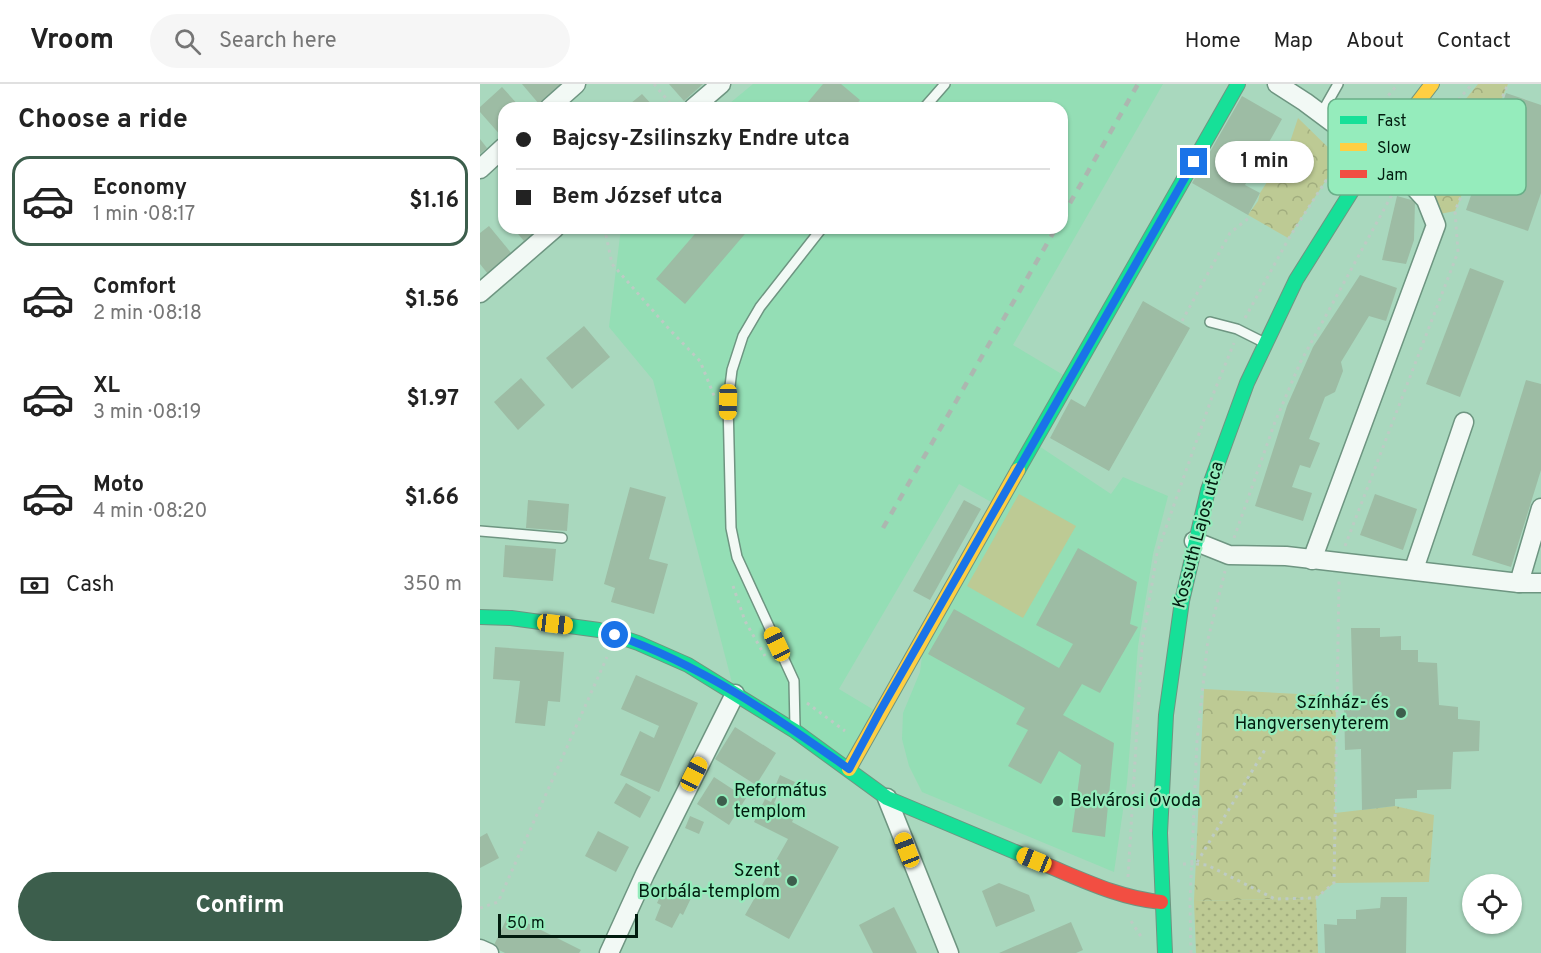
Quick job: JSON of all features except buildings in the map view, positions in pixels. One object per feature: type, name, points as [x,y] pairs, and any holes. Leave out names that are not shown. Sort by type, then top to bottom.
[{"type":"street","points":[[556,102],[576,84]]},
{"type":"street","points":[[700,102],[720,84]]},
{"type":"street","points":[[849,769],[1238,84]]},
{"type":"street","points":[[1277,84],[1328,119]]},
{"type":"street","name":"Kossuth Lajos utca","points":[[1419,99],[1432,84]]},
{"type":"street","points":[[480,168],[498,152]]},
{"type":"street","name":"Kossuth Lajos utca","points":[[1165,953],[1161,902],[1161,793],[1170,666],[1180,603],[1194,541],[1226,435],[1263,342],[1296,278],[1347,195]]},
{"type":"street","points":[[1312,560],[1436,225],[1426,200],[1421,195]]},
{"type":"street","points":[[480,293],[548,234]]},
{"type":"street","points":[[1414,569],[1464,422]]},
{"type":"street","points":[[1519,583],[1541,508]]},
{"type":"street","points":[[1194,541],[1228,555],[1286,556],[1541,584]]},
{"type":"street","points":[[480,617],[511,618],[599,630],[638,643],[688,665],[795,731],[887,798],[1117,894],[1161,902]]},
{"type":"street","points":[[609,953],[645,874],[735,694]]},
{"type":"street","points":[[887,798],[949,953]]},
{"type":"street","points":[[480,949],[489,953]]},
{"type":"lane","points":[[929,102],[945,84]]},
{"type":"lane","points":[[1330,99],[1338,84]]},
{"type":"lane","points":[[1321,114],[1328,102]]},
{"type":"lane","points":[[795,731],[794,681],[737,557],[731,528],[728,402],[732,370],[743,336],[760,307],[817,234]]},
{"type":"lane","points":[[1210,322],[1237,329],[1263,342]]},
{"type":"lane","points":[[480,531],[562,538]]},
{"type":"path","points":[[654,84],[669,102]]},
{"type":"path","points":[[1459,99],[1472,84]]},
{"type":"path","points":[[1502,99],[1508,84]]},
{"type":"path","points":[[1191,953],[1197,741],[1207,650],[1228,555],[1275,422],[1300,363],[1391,195]]},
{"type":"path","points":[[1339,563],[1458,252],[1455,211],[1462,195]]},
{"type":"path","points":[[1182,321],[1230,233],[1251,217]]},
{"type":"path","points":[[606,234],[612,264],[670,330]]},
{"type":"path","points":[[1194,864],[1207,865],[1275,899],[1316,898],[1334,884],[1338,588]]},
{"type":"path","points":[[480,908],[498,902],[602,673]]},
{"type":"path","points":[[793,693],[862,744]]},
{"type":"path","points":[[1194,864],[1266,748]]},
{"type":"shaded area","points":[[753,84],[1163,84],[1013,345],[1065,376],[993,503],[959,484],[839,689],[879,713],[849,769],[735,694],[653,380],[609,327],[620,234],[1068,234],[1068,102],[731,102]]},
{"type":"shaded area","points":[[1039,446],[1111,494],[1123,477],[1168,496],[1153,554],[1138,646],[1127,783],[1114,872],[922,792],[909,766],[902,739],[903,713],[920,672],[922,656]]},
{"type":"green space","points":[[1478,84],[1508,84],[1502,99],[1466,99]]},
{"type":"green space","points":[[1298,118],[1328,147],[1328,177],[1288,238],[1248,215],[1287,151]]},
{"type":"green space","points":[[1432,195],[1462,195],[1455,211],[1440,214]]},
{"type":"green space","points":[[1019,494],[1076,526],[1023,618],[967,586]]},
{"type":"green space","points":[[1204,689],[1336,696],[1335,813],[1395,806],[1434,815],[1429,882],[1334,883],[1316,898],[1194,901]]},
{"type":"green space","points":[[1316,898],[1318,953],[1196,953],[1194,901]]},
{"type":"railway","points":[[1068,206],[1138,84]]},
{"type":"railway","points":[[883,528],[1053,234]]},
{"type":"traffic: fast","points":[[1018,470],[1238,84]]},
{"type":"traffic: fast","points":[[1165,953],[1160,833],[1166,715],[1182,601],[1208,490],[1247,383],[1296,280],[1349,195]]},
{"type":"traffic: fast","points":[[480,617],[511,618],[599,630],[638,643],[688,665],[795,731],[887,798],[1044,864]]},
{"type":"traffic: slow","points":[[1421,99],[1432,84]]},
{"type":"traffic: slow","points":[[849,769],[1018,470]]},
{"type":"traffic: jam","points":[[1044,864],[1130,897],[1161,902]]},
{"type":"place","name":"Színház- és Hangversenyterem","points":[[1401,713]]},
{"type":"place","name":"Református templom","points":[[722,801]]},
{"type":"place","name":"Belvárosi Óvoda","points":[[1058,801]]},
{"type":"place","name":"Szent Borbála-templom","points":[[792,881]]},
{"type":"route","points":[[615,635],[688,665],[795,731],[849,769],[1194,162]]}]
